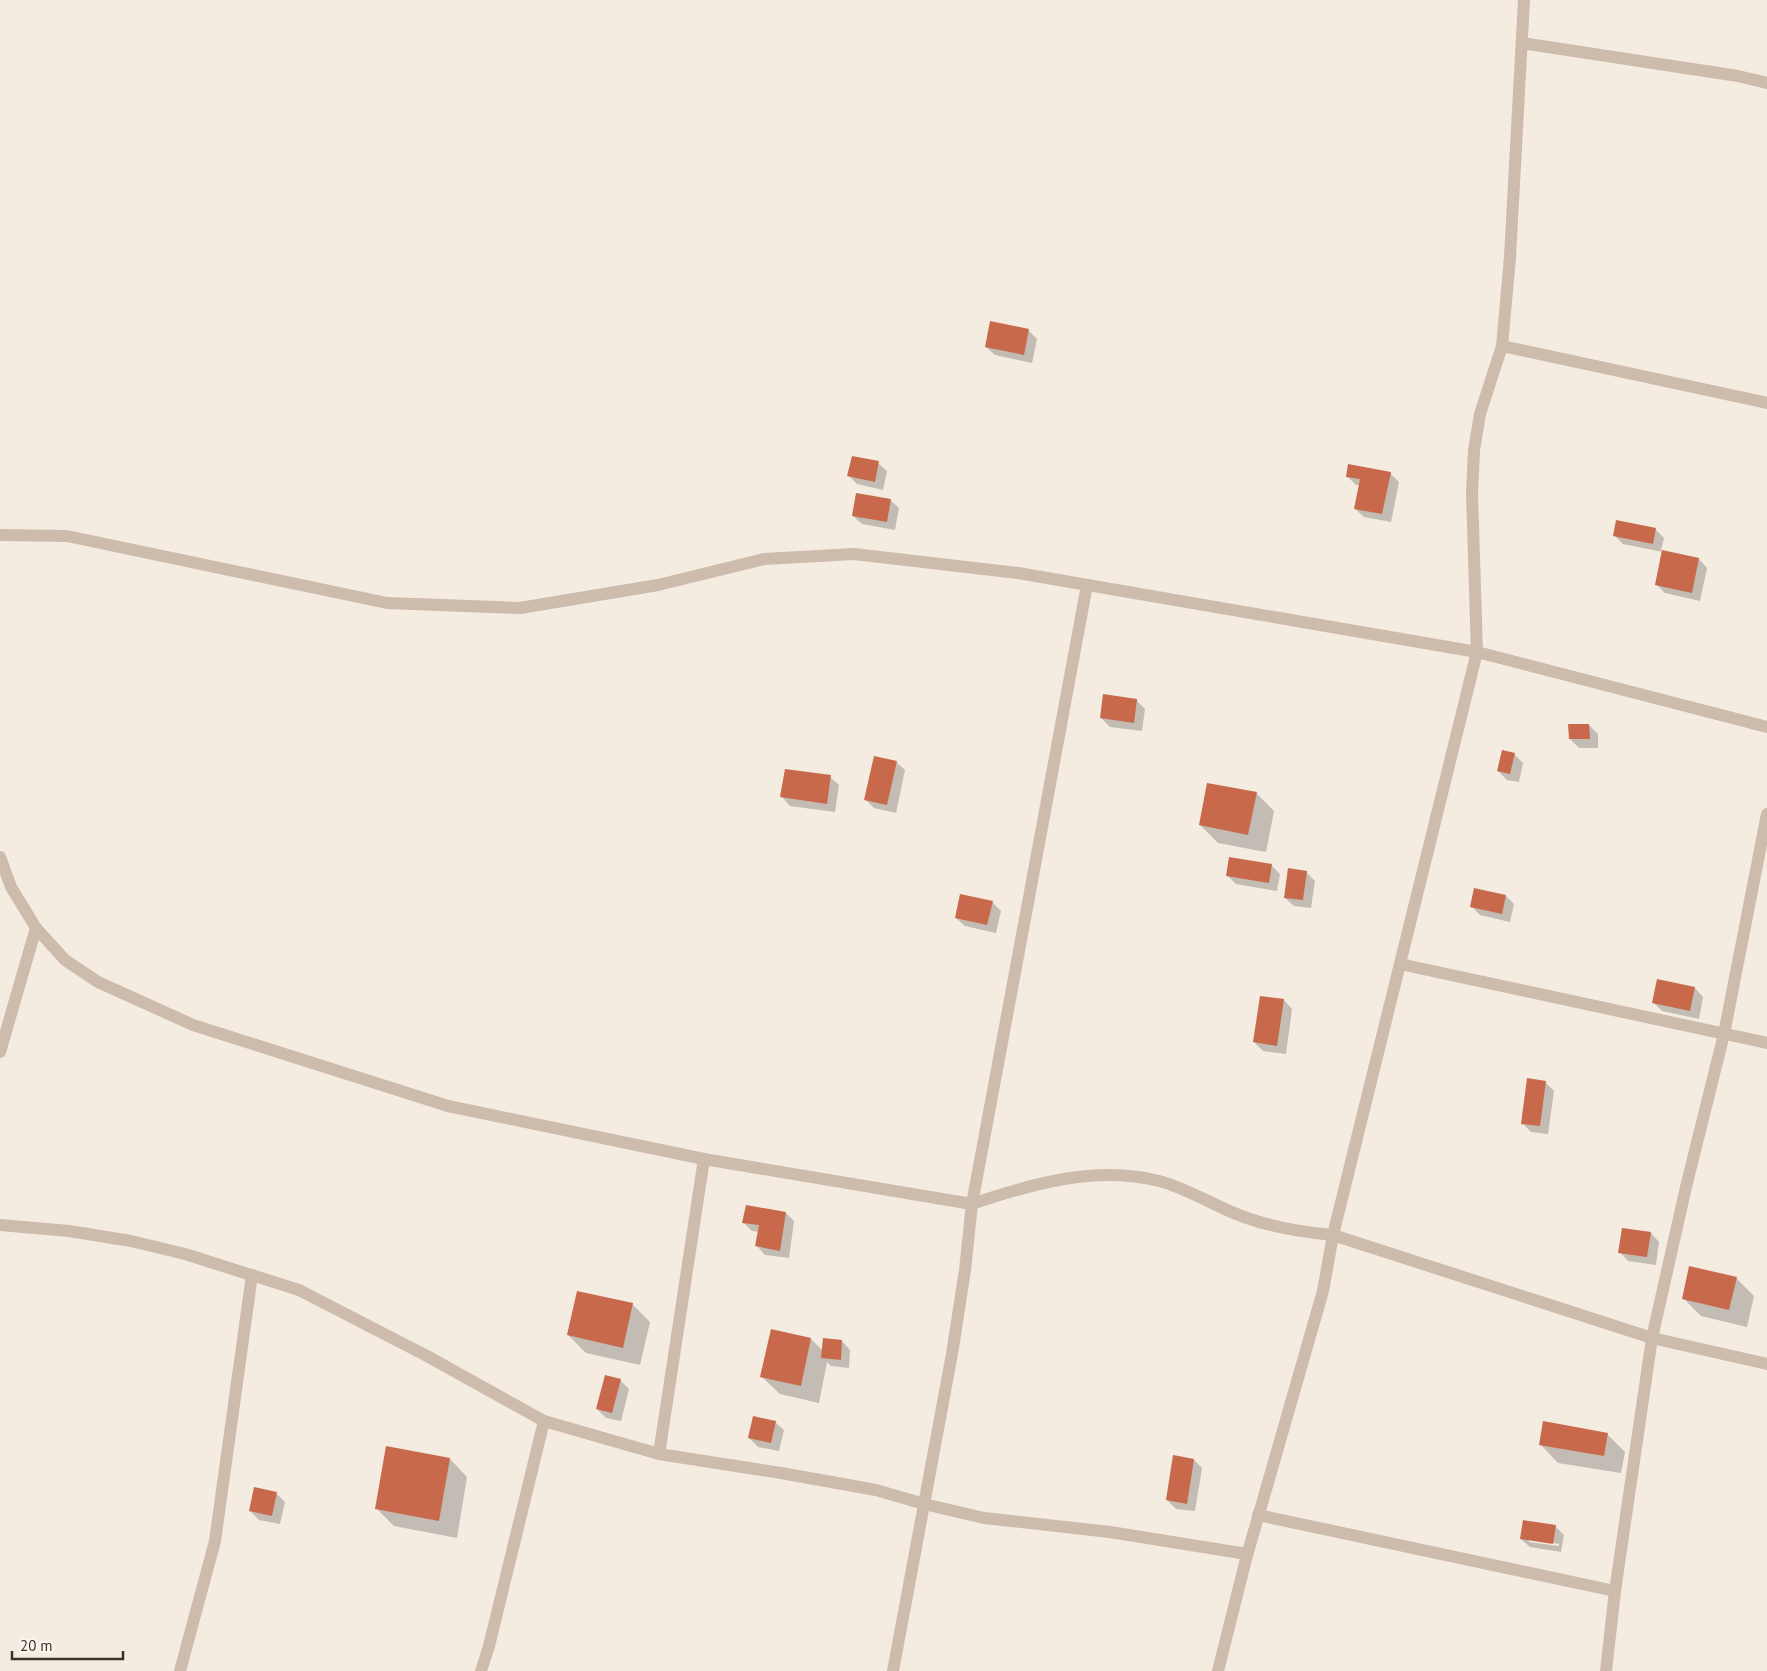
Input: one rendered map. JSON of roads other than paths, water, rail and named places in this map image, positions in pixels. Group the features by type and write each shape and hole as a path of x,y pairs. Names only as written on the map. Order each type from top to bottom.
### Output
{"street":[{"path":"1218,1671 1247,1554 1323,1290 1332,1235 1477,652 1472,494 1474,450 1480,414 1502,346 1510,258 1524,0"},
{"path":"1522,42 1738,76 1767,83"},
{"path":"1502,346 1767,403"},
{"path":"0,535 66,536 387,603 520,608 658,585 764,559 854,554 1018,573 1477,652 1767,727"},
{"path":"893,1671 954,1345 972,1204 1087,585"},
{"path":"1606,1671 1615,1591 1652,1338 1686,1187 1724,1034 1767,814"},
{"path":"0,857 11,887 36,928 65,960 98,982 193,1025 448,1106 704,1159 972,1204 1011,1191 1085,1175 1118,1175 1159,1181 1210,1201 1246,1218 1287,1230 1332,1235 1652,1338 1767,1364"},
{"path":"0,1052 36,928"},
{"path":"1400,964 1767,1043"},
{"path":"659,1454 704,1159"},
{"path":"0,1225 69,1231 131,1241 185,1254 299,1290 427,1356 544,1421 659,1454 876,1490 924,1504 984,1518 1110,1532 1247,1554"},
{"path":"180,1671 214,1541 252,1275"},
{"path":"481,1671 490,1646 544,1421"},
{"path":"1258,1516 1615,1591"}]}
